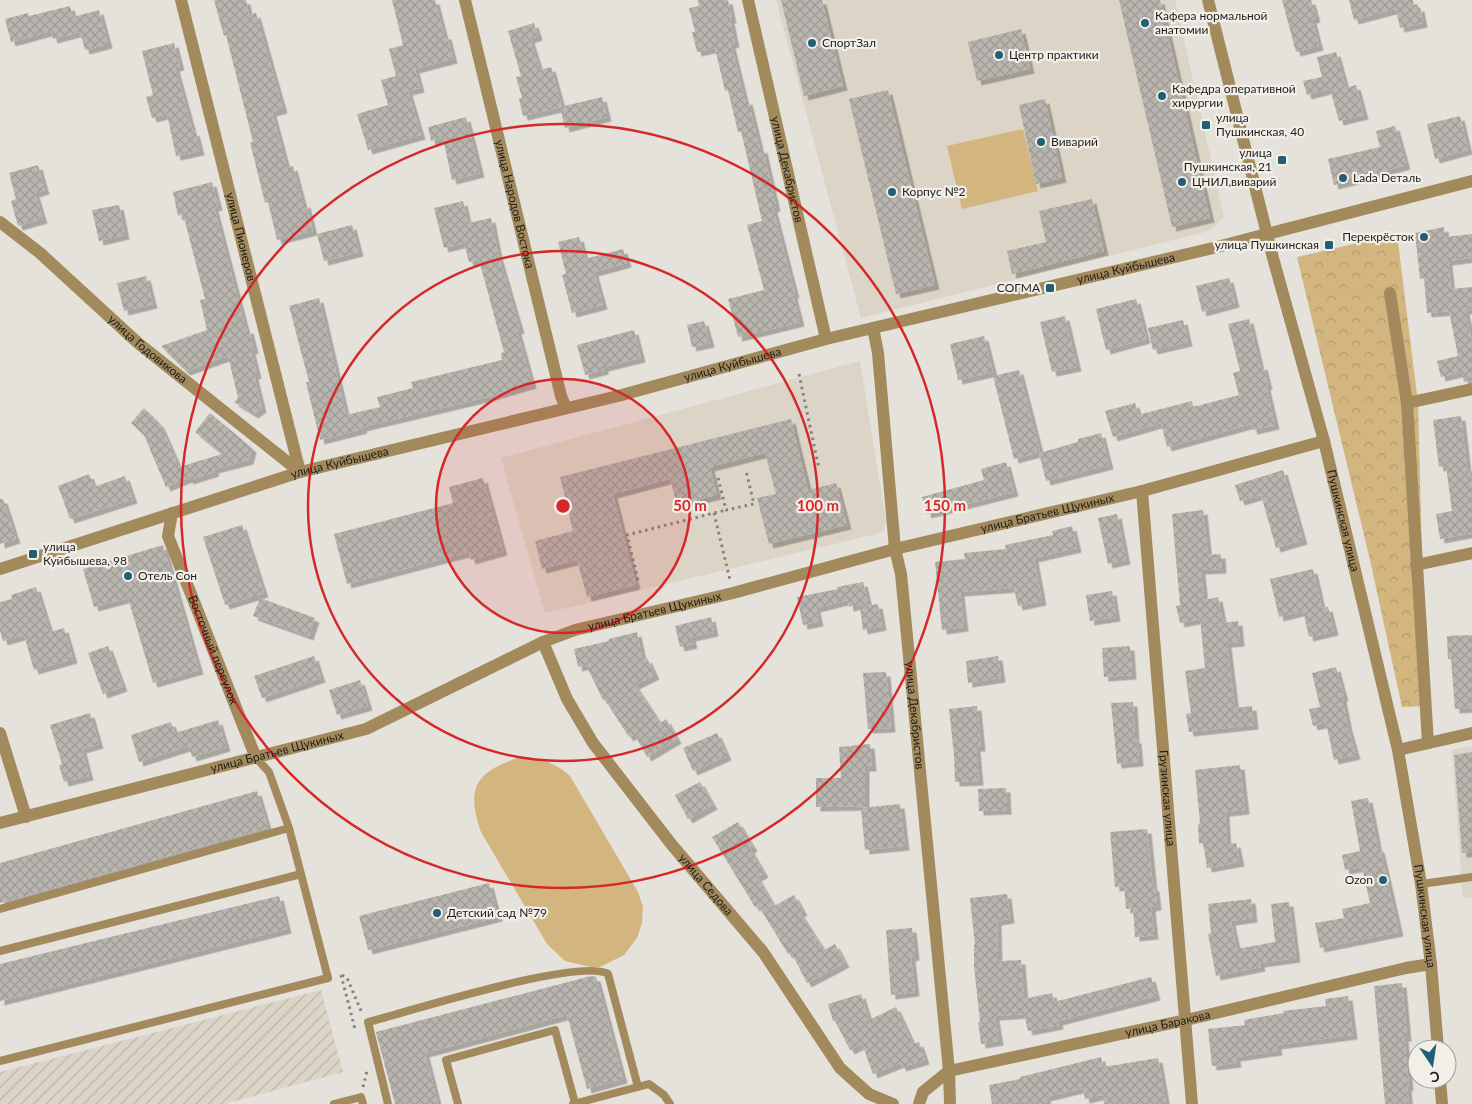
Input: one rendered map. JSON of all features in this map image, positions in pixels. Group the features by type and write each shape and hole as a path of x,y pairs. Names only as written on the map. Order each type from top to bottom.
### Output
{"street":[{"name":"улица Пионеров","path":"181,0 300,472"},
{"name":"улица Народов Востока","path":"465,0 561,396 566,408"},
{"name":"улица Декабристов","path":"748,0 826,339"},
{"name":"Пушкинская улица","path":"1208,0 1267,234 1324,441 1398,750 1431,964 1437,1039"},
{"name":"улица Куйбышева","path":"0,569 300,472 618,396 826,339 1267,234 1472,182"},
{"name":"улица Годовикова","path":"0,222 40,253 138,343 300,472"},
{"path":"1390,293 1407,404 1428,743"},
{"name":"улица Декабристов","path":"873,328 878,353 895,549 902,584 949,1071 950,1104"},
{"path":"1407,404 1472,389"},
{"name":"улица Братьев Щукиных","path":"0,823 366,729 543,642 575,630 733,593 895,549 1142,491 1324,441"},
{"name":"Грузинская улица","path":"1142,491 1192,1104"},
{"name":"Восточный переулок","path":"172,513 168,536 256,758"},
{"path":"1416,565 1472,554"},
{"name":"улица Седова","path":"543,642 567,699 593,742 672,845 763,952 840,1068 869,1094 894,1104"},
{"path":"0,733 26,817"},
{"path":"1398,750 1472,733"},
{"name":"улица Баракова","path":"919,1104 923,1092 949,1071 1186,1020 1406,968 1431,964"},
{"path":"1441,1089 1442,1104"}],"lane":[{"path":"0,1061 328,978 289,828 268,772 256,758"},
{"path":"0,909 289,828"},
{"path":"0,951 301,874"},
{"path":"1420,884 1472,877"},
{"path":"388,1104 368,1022 531,978 564,972 588,971 606,972 608,974 638,1087"},
{"path":"458,1104 446,1060 555,1030 574,1104 649,1084 664,1095 670,1104"},
{"path":"334,1104 362,1101"}],"path":[{"path":"799,374 819,469"},
{"path":"638,580 627,535 754,504 746,471"},
{"path":"718,478 726,510"},
{"path":"714,513 733,593"},
{"path":"327,971 347,978 357,1005 368,1022"},
{"path":"341,975 358,1037"},
{"path":"362,1101 367,1072 365,1064"}],"shaded area":[{"path":"776,0 1175,0 1224,217 1209,231 861,318"},
{"path":"860,361 886,521 884,529 880,533 545,613 501,458"},
{"path":"1472,746 1472,897 1463,898 1452,750"},
{"path":"321,990 343,1072 224,1104 0,1104 0,1072"}],"green space":[{"path":"1023,129 1038,191 962,209 947,146"},
{"path":"1397,234 1418,403 1426,706 1402,707 1370,560 1297,257"},
{"path":"520,757 534,758 547,762 570,776 638,892 643,907 642,923 637,938 624,955 600,967 591,967 565,961 547,944 481,832 474,803 478,783 494,769"}],"building":[{"path":"214,0 246,0 249,15 256,13 283,109 272,112 287,168 293,166 303,204 306,203 313,231 277,240 268,202 265,203 250,142 253,142 226,35 224,36"},
{"path":"392,0 435,0 444,35 447,35 453,59 415,69 420,88 408,91 421,135 368,150 357,114 388,105 381,80 396,76 389,49 403,45"},
{"path":"698,0 728,0 735,43 731,44 745,101 748,100 760,149 763,148 776,207 773,208 795,294 793,294 800,322 738,337 728,299 764,290 747,225 762,221 741,131 738,132 728,90 725,91 715,48 697,52 692,32 695,32 689,8 699,6"},
{"name":"СпортЗал","path":"781,0 822,0 843,86 804,96"},
{"path":"1119,0 1160,0 1210,218 1172,227"},
{"path":"1282,0 1311,0 1316,18 1312,19 1319,46 1296,52"},
{"path":"1349,0 1413,0 1414,8 1420,7 1423,23 1400,28 1396,9 1354,20"},
{"path":"70,6 73,17 99,10 108,44 85,50 80,32 53,39 51,31 11,42 5,19 28,13 29,16"},
{"path":"534,23 538,36 530,39 540,70 551,67 562,107 523,116 519,99 522,98 516,77 521,76 508,31"},
{"name":"Центр практики","path":"1021,29 1030,69 977,81 968,42"},
{"path":"174,43 180,66 175,67 200,151 176,156 167,114 152,118 146,97 153,95 142,51"},
{"path":"1336,52 1346,88 1356,85 1364,115 1339,121 1330,89 1307,95 1303,81 1322,77 1317,57"},
{"name":"Корпус №2","path":"888,90 935,285 896,294 849,99"},
{"path":"602,97 607,117 565,128 560,107"},
{"name":"Виварий","path":"1045,99 1062,178 1036,184 1019,105"},
{"path":"1460,116 1468,150 1435,159 1427,124"},
{"path":"466,117 480,173 452,180 443,138 431,141 428,127"},
{"path":"1395,126 1406,165 1334,185 1328,159 1380,147 1376,131"},
{"path":"38,165 45,190 35,193 43,219 18,226 11,201 16,199 9,173"},
{"path":"212,182 218,206 214,207 246,330 249,329 254,349 251,350 257,374 254,375 262,408 254,414 234,402 238,398 228,356 186,371 161,346 207,330 200,300 205,299 183,214 178,216 173,192"},
{"path":"1092,199 1104,251 1012,274 1007,251 1046,242 1039,211"},
{"path":"463,201 468,223 491,218 498,254 520,329 517,330 532,384 488,397 362,427 363,429 320,440 306,382 309,382 289,306 319,298 346,415 380,407 377,397 413,388 411,382 502,360 501,353 504,352 479,260 469,262 464,243 444,248 434,208"},
{"path":"119,205 125,235 99,241 92,210"},
{"path":"352,225 359,252 324,261 317,234"},
{"path":"1444,227 1445,237 1472,234 1472,258 1448,261 1451,289 1472,287 1472,309 1465,310 1472,341 1472,381 1464,382 1462,372 1441,377 1437,361 1458,356 1449,311 1427,313 1424,278 1420,279 1415,233"},
{"path":"579,237 585,259 623,249 627,263 594,272 603,305 572,313 562,275 566,274 558,242"},
{"path":"146,276 153,304 124,311 117,283"},
{"path":"1229,278 1235,303 1202,312 1196,286"},
{"path":"1136,299 1146,339 1106,350 1096,309"},
{"path":"1065,316 1077,367 1052,372 1040,322"},
{"path":"1249,319 1260,366 1263,365 1268,385 1266,386 1275,425 1253,430 1251,424 1167,447 1161,423 1113,437 1105,411 1135,403 1138,415 1192,401 1193,407 1239,395 1233,373 1240,371 1228,324"},
{"path":"1183,320 1188,342 1153,350 1148,328"},
{"path":"704,321 710,343 692,347 687,325"},
{"path":"634,330 641,358 604,367 604,370 585,375 577,345"},
{"path":"984,336 993,372 958,380 950,344"},
{"path":"1019,370 1040,452 1014,459 993,376"},
{"path":"144,408 160,424 179,467 222,454 195,432 210,413 252,448 249,460 214,469 215,472 189,480 188,478 166,487 144,435 131,423"},
{"path":"1461,416 1467,468 1469,468 1472,487 1472,533 1440,539 1436,514 1452,511 1446,466 1439,467 1433,420"},
{"path":"791,419 808,490 836,483 847,525 769,544 757,498 776,494 765,453 710,467 717,495 677,505 670,479 613,494 636,585 587,597 577,560 542,569 535,541 573,531 560,477"},
{"path":"1101,433 1109,465 1046,481 1039,453 1078,442 1078,439"},
{"path":"1006,462 1014,492 927,514 922,497 984,480 981,469"},
{"path":"1283,470 1303,540 1276,548 1261,495 1240,501 1235,485"},
{"path":"89,474 94,487 125,476 133,499 70,519 58,486"},
{"path":"483,478 503,551 471,560 469,552 347,584 334,534 453,503 449,487"},
{"path":"0,499 3,499 16,539 0,544"},
{"path":"1203,510 1208,555 1221,554 1222,569 1201,570 1204,600 1218,597 1223,623 1238,621 1240,642 1227,643 1235,708 1252,706 1254,725 1189,732 1186,714 1191,713 1185,671 1205,668 1200,619 1180,623 1176,606 1180,605 1172,514"},
{"path":"1117,514 1126,560 1108,564 1098,518"},
{"path":"242,525 264,593 225,605 203,537"},
{"path":"1072,526 1077,548 1034,558 1042,601 1018,606 1014,588 960,592 964,627 942,630 935,562 965,559 964,553 1006,549 1005,545 1053,535 1052,531"},
{"path":"163,545 199,670 153,683 128,598 94,607 83,569"},
{"path":"1313,569 1322,608 1328,607 1334,631 1309,637 1303,611 1279,617 1270,579"},
{"path":"863,582 868,603 849,607 848,600 816,608 819,622 803,625 797,597"},
{"path":"36,587 50,632 64,628 73,659 34,670 24,635 3,641 0,631 0,602 12,599 11,595"},
{"path":"1112,591 1116,617 1090,621 1086,595"},
{"path":"260,598 315,618 309,636 253,616"},
{"path":"878,604 882,626 863,630 860,607"},
{"path":"711,617 714,632 691,637 693,644 680,647 675,626"},
{"path":"637,632 643,661 647,658 655,675 635,685 660,723 666,719 677,739 647,757 634,734 629,737 605,700 603,700 586,665 578,667 574,649"},
{"path":"1472,635 1472,708 1455,709 1451,659 1448,659 1447,636"},
{"path":"108,646 123,687 103,694 88,653"},
{"path":"1130,646 1132,675 1104,677 1102,648"},
{"path":"314,656 321,678 262,698 254,676"},
{"path":"998,656 1001,678 968,683 966,661"},
{"path":"1336,667 1344,697 1342,697 1348,727 1356,755 1334,760 1326,723 1313,726 1309,709 1320,707 1312,673"},
{"path":"886,672 891,728 868,729 863,673"},
{"path":"360,680 368,706 337,715 329,690"},
{"path":"1133,702 1135,739 1137,739 1139,762 1117,764 1111,703"},
{"path":"977,706 981,747 976,747 979,781 955,782 949,709"},
{"path":"90,713 99,744 82,749 89,776 64,782 59,765 62,764 50,725"},
{"path":"218,720 226,747 192,757 189,746 139,762 131,735 171,722 175,733"},
{"path":"717,733 727,756 693,771 683,748"},
{"path":"870,744 872,767 865,767 865,806 816,807 816,778 841,778 839,747"},
{"path":"1472,752 1472,852 1462,853 1454,755"},
{"path":"1240,765 1245,810 1225,812 1227,845 1236,843 1240,862 1207,868 1203,843 1199,844 1198,824 1200,823 1195,770"},
{"path":"700,782 713,805 688,819 675,795"},
{"path":"1006,788 1007,810 979,811 978,789"},
{"path":"257,791 268,828 0,903 0,863"},
{"path":"1368,798 1378,848 1380,848 1399,932 1320,948 1315,923 1344,918 1342,909 1370,903 1362,867 1345,870 1342,855 1360,851 1351,801"},
{"path":"900,804 905,846 865,850 861,808"},
{"path":"738,822 753,847 750,849 764,873 757,877 774,906 794,895 803,911 800,913 824,950 835,944 845,963 807,983 791,952 788,954 758,905 755,907 712,837"},
{"path":"1147,829 1153,887 1155,887 1157,906 1151,907 1154,935 1135,937 1133,908 1126,909 1124,886 1115,887 1110,832"},
{"path":"489,883 498,917 368,950 359,916"},
{"path":"1007,894 1010,919 997,921 998,961 1021,960 1024,999 1052,993 1054,1002 1151,977 1156,996 1058,1021 1059,1025 1028,1031 1024,1014 995,1016 999,1041 981,1044 970,898"},
{"path":"279,896 287,929 0,1001 0,964"},
{"path":"1251,899 1253,918 1231,921 1237,949 1275,942 1271,904 1289,902 1296,958 1260,963 1261,967 1216,976 1208,934 1211,933 1208,904"},
{"path":"912,928 915,956 911,957 915,992 891,995 886,930"},
{"path":"591,976 596,977 623,1079 587,1089 567,1015 425,1053 438,1104 395,1104 376,1032"},
{"path":"1402,983 1407,1037 1404,1037 1409,1104 1385,1104 1374,986"},
{"path":"861,994 869,1020 896,1007 913,1044 919,1042 925,1060 902,1067 900,1063 873,1074 862,1044 850,1050 835,1021 833,1021 828,1004"},
{"path":"1348,996 1353,1035 1277,1045 1278,1051 1236,1057 1237,1063 1212,1066 1208,1029 1245,1025 1244,1020 1284,1013 1283,1011 1326,1006 1325,999"},
{"path":"1101,1057 1103,1067 1158,1058 1166,1104 1104,1104 1103,1095 1085,1099 1083,1088 1046,1097 1048,1104 1026,1104 1025,1101 992,1104 989,1085 1020,1079 1020,1077"}],"place":[{"name":"Кафера нормальной анатомии","path":"1145,23"},
{"name":"СпортЗал","path":"812,43"},
{"name":"Центр практики","path":"999,55"},
{"name":"Кафедра оперативной хирургии","path":"1162,96"},
{"name":"улица Пушкинская, 40","path":"1206,125"},
{"name":"Виварий","path":"1041,142"},
{"name":"улица Пушкинская, 21","path":"1282,160"},
{"name":"Lada Dеталь","path":"1343,178"},
{"name":"ЦНИЛ,виварий","path":"1182,182"},
{"name":"Корпус №2","path":"892,192"},
{"name":"Перекрёсток","path":"1424,237"},
{"name":"улица Пушкинская","path":"1329,245"},
{"name":"СОГМА","path":"1050,288"},
{"name":"улица Куйбышева, 98","path":"33,554"},
{"name":"Отель Сон","path":"128,576"},
{"name":"Ozon","path":"1383,880"},
{"name":"Детский сад №79","path":"437,913"}]}
